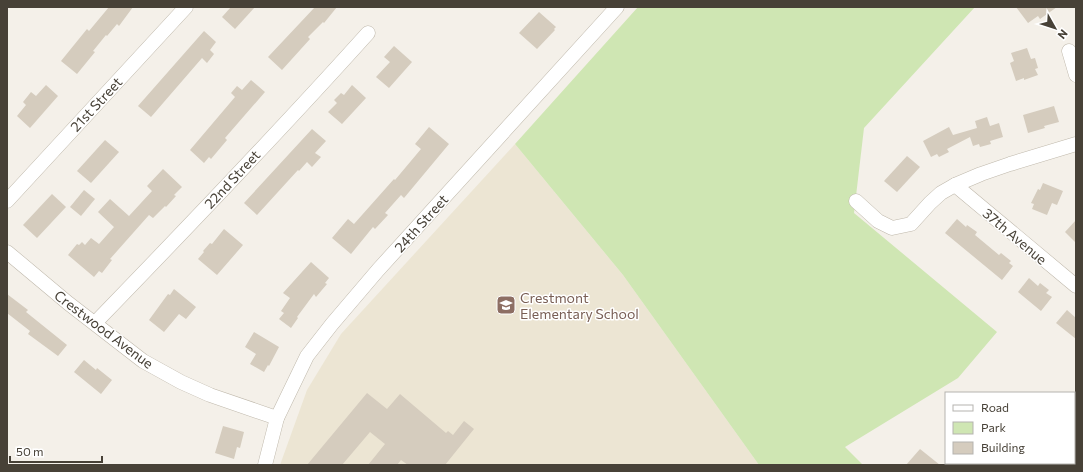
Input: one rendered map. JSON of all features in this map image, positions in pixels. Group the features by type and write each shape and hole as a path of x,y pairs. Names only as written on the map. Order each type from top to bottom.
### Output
{"street":[{"name":"21st Street","path":"7,201 186,7"},
{"name":"24th Street","path":"265,465 276,418 306,356 388,259 617,7"},
{"name":"22nd Street","path":"95,323 169,247 368,33"},
{"path":"1069,51 1076,75"},
{"path":"856,201 878,221 892,228 911,224 941,193 955,185 981,174 1076,144"},
{"name":"37th Avenue","path":"955,185 1076,286"},
{"name":"Crestwood Avenue","path":"7,252 68,303 143,361 181,382 210,395 276,418"}],"shaded area":[{"name":"Crestmont Elementary School","path":"515,144 623,275 759,465 280,465 307,390 341,334"}],"green space":[{"path":"638,7 975,7 864,128 854,213 997,332 958,378 845,447 863,465 759,465 623,275 515,144"}],"building":[{"path":"109,7 133,7 119,26 117,24 107,36 106,35 93,51 95,52 77,74 61,61 87,29 89,31"},
{"path":"231,7 255,7 235,29 222,17"},
{"path":"315,7 337,7 324,23 323,22 308,37 310,39 282,70 268,57"},
{"path":"1016,7 1057,7 1040,19 1038,16 1028,23"},
{"path":"539,12 556,27 554,29 555,30 537,49 519,33"},
{"path":"204,31 216,42 210,50 214,54 207,63 202,58 151,117 138,106"},
{"path":"394,46 412,62 389,88 376,77 390,62 384,57"},
{"path":"1027,48 1031,59 1035,58 1038,68 1035,69 1038,75 1016,81 1010,63 1014,61 1011,53"},
{"path":"251,80 265,92 225,138 227,140 211,159 209,157 204,163 190,150 235,97 231,93 237,86 242,90"},
{"path":"46,85 58,96 30,128 17,116 26,105 23,102 31,92 36,96"},
{"path":"352,85 366,98 342,124 328,112 337,103 334,100 341,93 344,95"},
{"path":"1054,106 1059,122 1044,126 1045,128 1028,133 1023,115"},
{"path":"987,117 990,126 999,123 1003,137 990,141 991,144 980,147 979,144 973,146 970,137 947,149 949,152 939,157 937,154 931,157 923,141 949,127 953,135 977,128 975,121"},
{"path":"429,127 449,144 404,198 401,195 385,213 388,215 375,229 373,227 351,254 332,238 348,219 354,224 394,179 395,180 421,149 415,144"},
{"path":"312,129 326,141 315,153 321,157 312,167 307,162 299,171 298,170 257,215 244,203"},
{"path":"105,140 119,152 91,183 77,171"},
{"path":"907,156 920,167 897,192 884,181"},
{"path":"163,169 182,187 174,195 176,196 166,207 165,206 153,218 149,215 110,259 112,260 102,273 99,271 94,277 68,255 77,244 79,245 82,242 85,245 91,238 99,244 114,227 98,212 110,199 129,216 152,191 147,186"},
{"path":"1043,183 1063,191 1057,205 1052,203 1047,215 1032,209 1034,204 1031,203 1038,189 1040,190"},
{"path":"84,190 95,199 81,216 70,207"},
{"path":"52,194 66,207 37,238 23,225"},
{"path":"957,219 966,227 967,225 977,232 975,235 999,255 1001,253 1011,261 1009,263 1013,266 1002,280 945,233"},
{"path":"1076,220 1076,243 1065,232"},
{"path":"224,229 243,245 217,275 198,259 204,252 203,251 210,243 212,244"},
{"path":"311,262 329,278 325,283 327,284 316,297 314,294 291,328 279,319 284,313 281,311 290,298 283,293"},
{"path":"1029,278 1038,286 1040,283 1049,290 1046,293 1052,297 1041,311 1018,292"},
{"path":"174,289 196,307 186,319 179,314 164,332 149,320 168,294 170,295"},
{"path":"7,294 28,310 26,312 67,345 58,356 28,334 30,331 7,313"},
{"path":"1067,310 1076,318 1076,339 1056,323"},
{"path":"254,332 279,347 269,366 268,365 264,372 250,364 256,354 245,347"},
{"path":"84,360 112,380 101,394 74,372"},
{"path":"367,393 387,409 400,394 446,433 448,431 453,435 464,421 474,429 445,465 408,465 401,460 397,465 368,465 385,444 370,432 342,465 307,465"},
{"path":"223,426 244,432 240,448 237,447 234,459 215,453"},
{"path":"920,449 940,465 906,465"}],"place":[{"name":"Crestmont Elementary School","path":"506,305"}]}
